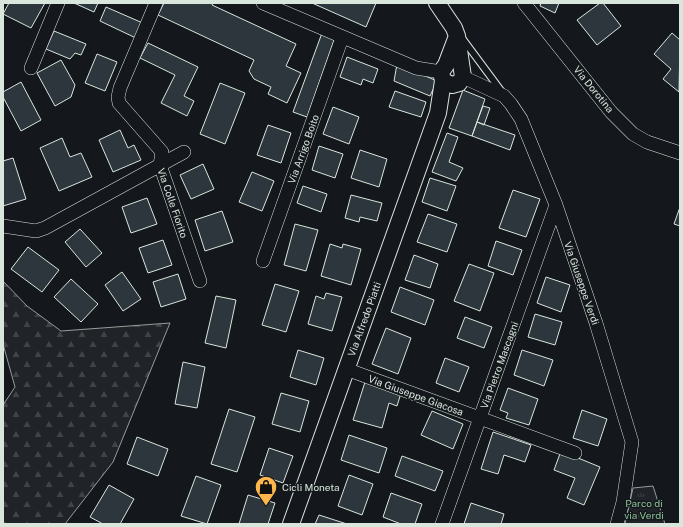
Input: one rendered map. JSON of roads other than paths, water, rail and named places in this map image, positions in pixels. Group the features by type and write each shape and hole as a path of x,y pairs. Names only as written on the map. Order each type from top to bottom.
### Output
{"street":[{"path":"31,68 58,3"},
{"name":"Via Colle Fiorito","path":"156,3 118,97 119,103 162,152 160,165 200,281"},
{"name":"Via Giuseppe Verdi","path":"263,3 342,38 416,68 452,76 507,100 521,119 556,205 596,324 632,442 623,502 617,524"},
{"path":"437,3 456,32"},
{"name":"Via Dorotina","path":"524,3 611,112 633,134 647,142 680,153"},
{"name":"Via Alfredo Piatti","path":"291,524 452,76 456,32"},
{"name":"Via Arrigo Boito","path":"263,261 342,38"},
{"path":"3,226 36,231 45,228 184,152"},
{"name":"Via Pietro Mascagni","path":"442,524 556,205"},
{"name":"Via Giuseppe Giacosa","path":"346,369 575,453"}],"lane":[{"path":"456,32 507,100"}],"place":[{"name":"Cicli Moneta","path":"266,506"}],"park label":[{"name":"Parco di via Verdi","path":"644,508"}]}
